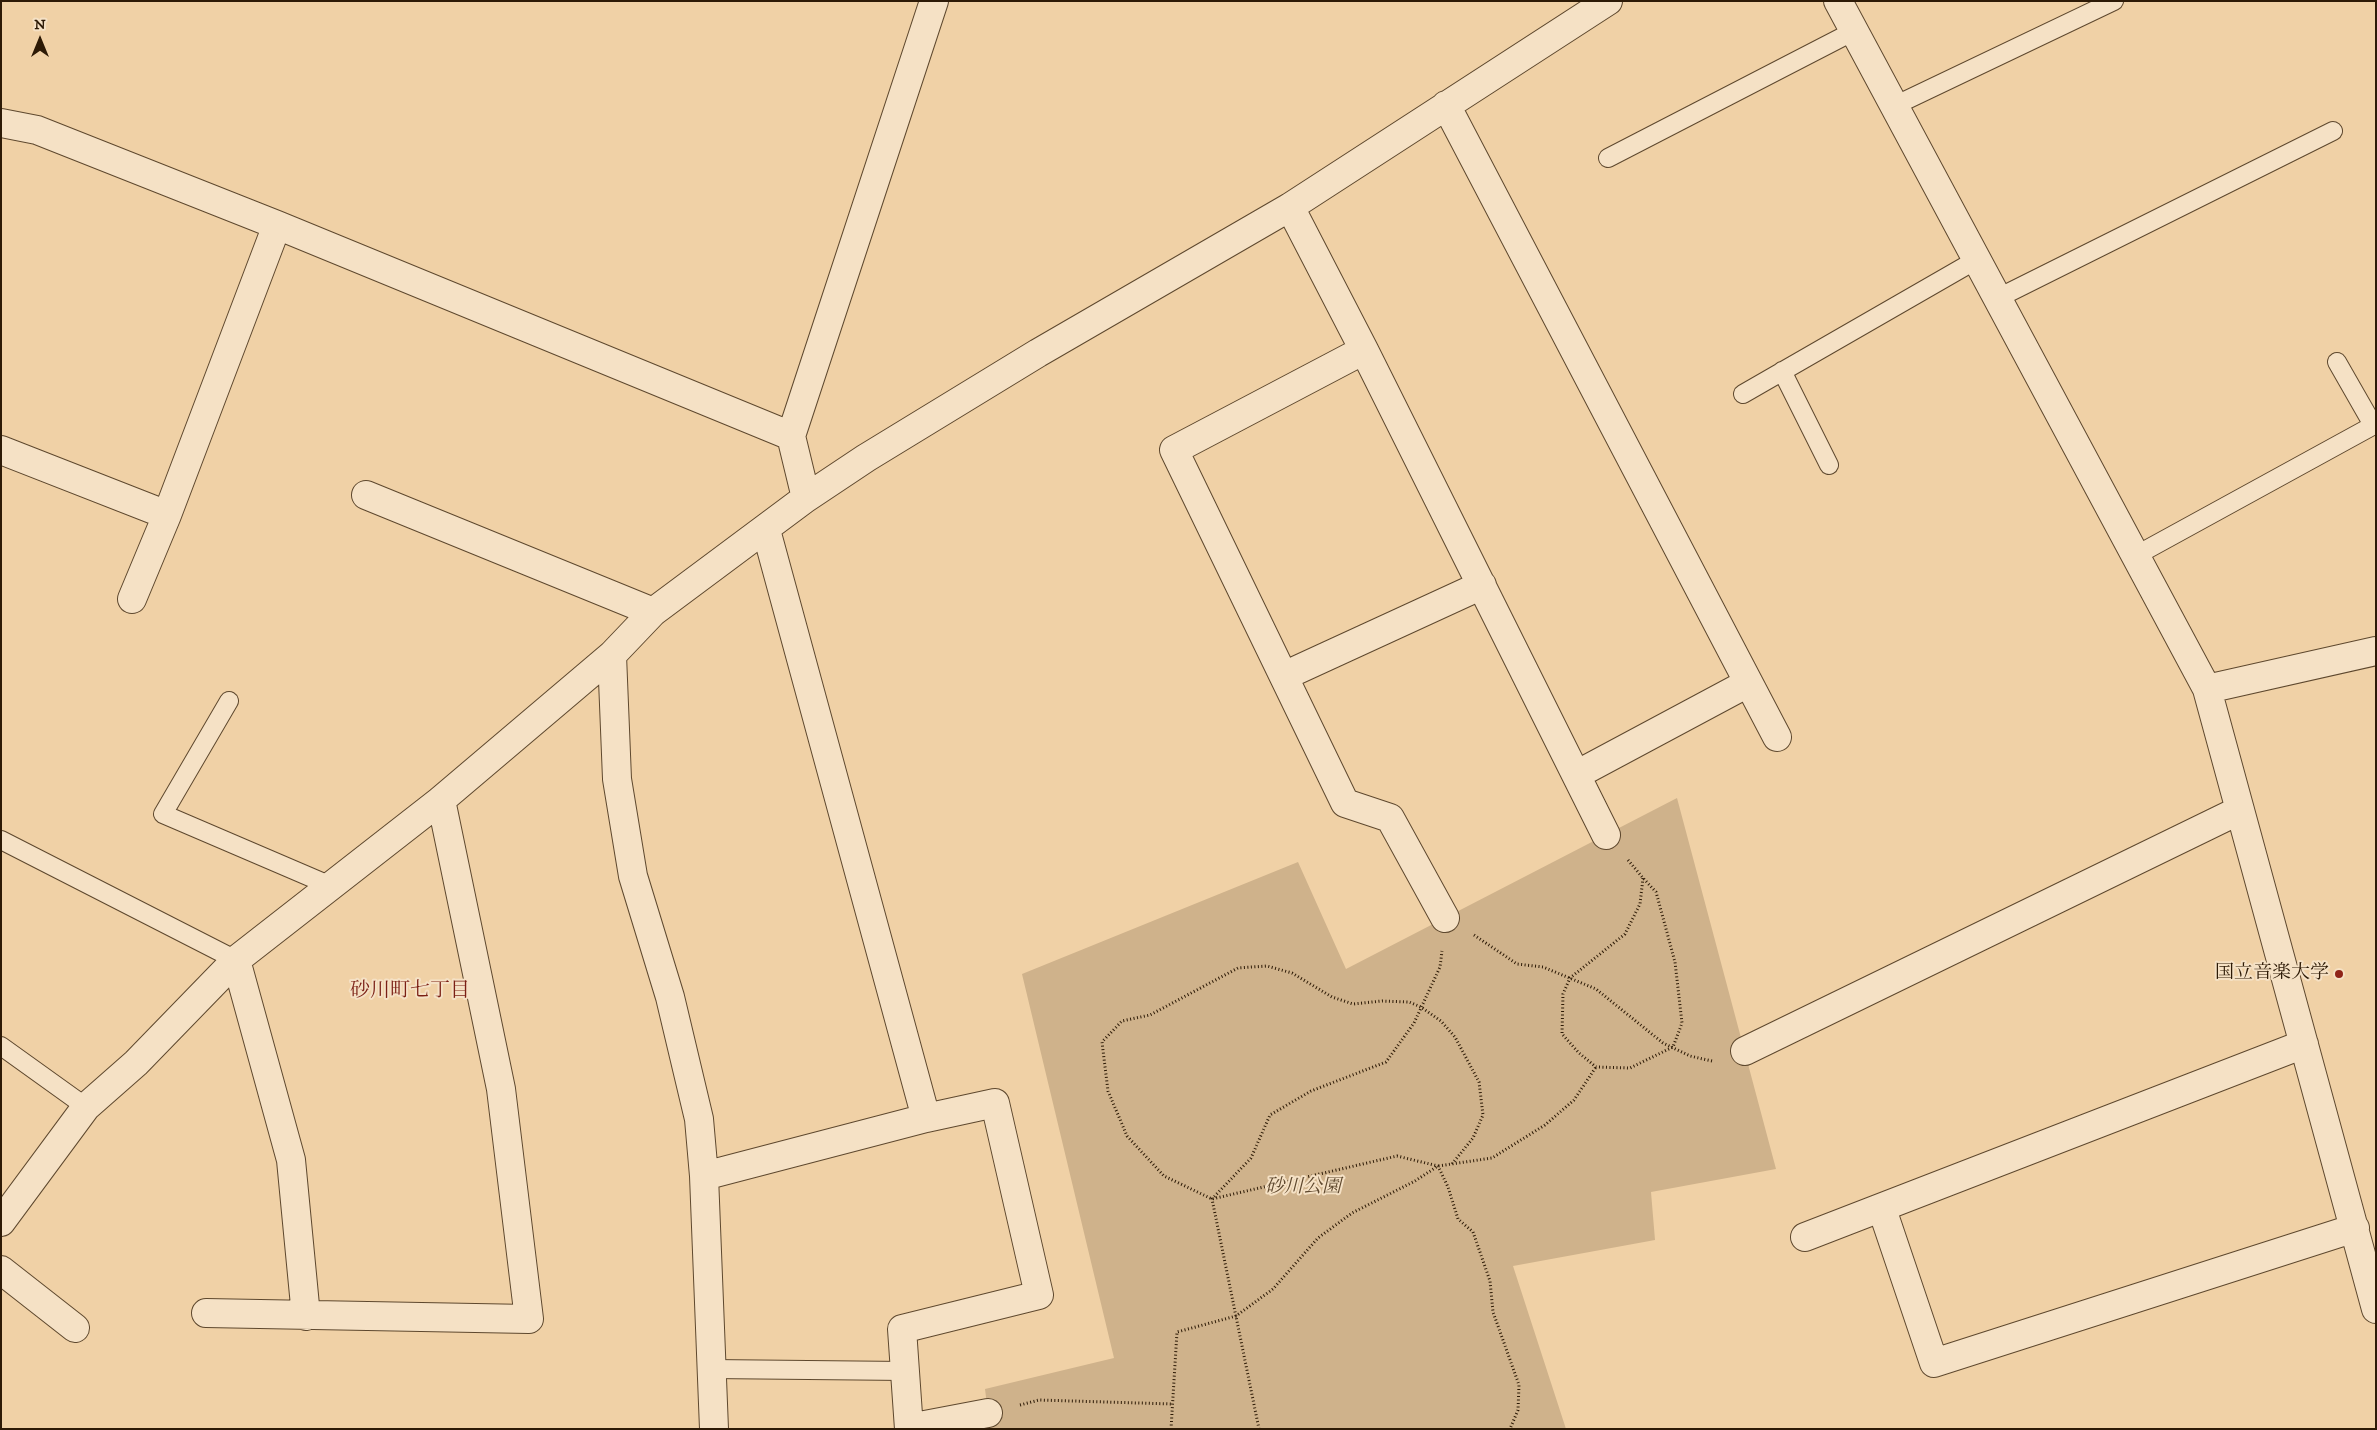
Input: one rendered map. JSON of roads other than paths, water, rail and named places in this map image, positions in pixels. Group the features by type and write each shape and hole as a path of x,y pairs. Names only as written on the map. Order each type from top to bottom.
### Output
{"street":[{"path":"806,498 791,436 934,1"},
{"path":"1,1222 86,1107 136,1063 236,960 441,800 612,656 654,612 766,530 806,498 866,458 1038,353 1290,207 1608,1"},
{"path":"1838,1 2207,689 2376,1309"},
{"path":"1446,105 1777,737"},
{"path":"1,123 37,130 277,225 791,436"},
{"path":"1290,207 1364,350 1606,836"},
{"path":"132,599 167,514 277,225"},
{"path":"1364,350 1174,450 1345,803 1390,818 1445,918"},
{"path":"1,450 167,514"},
{"path":"366,495 654,612"},
{"path":"766,530 926,1118"},
{"path":"1284,676 1482,585"},
{"path":"2207,689 2376,651"},
{"path":"612,656 617,778 633,876 670,997 699,1119 704,1176 714,1429"},
{"path":"1576,775 1748,683"},
{"path":"206,1313 529,1319 501,1089 441,800"},
{"path":"1745,1051 2240,810"},
{"path":"236,960 291,1160 306,1316"},
{"path":"1805,1237 1882,1209 2304,1044"},
{"path":"704,1176 926,1118 995,1103 1039,1295 902,1329 909,1428 988,1413"},
{"path":"1882,1209 1934,1363 2355,1228"},
{"path":"1,1270 75,1328"}],"lane":[{"path":"1894,106 2114,1"},
{"path":"1608,158 1854,31"},
{"path":"1998,298 2333,131"},
{"path":"1743,394 1976,260"},
{"path":"2135,556 2374,424 2337,362"},
{"path":"1782,371 1829,465"},
{"path":"229,701 163,814 331,886"},
{"path":"1,840 236,960"},
{"path":"1,1046 86,1107"},
{"path":"711,1369 905,1371"}],"place":[{"name":"国立音楽大学","path":"2339,974"}],"district":[{"name":"砂川町七丁目","path":"410,992"}],"park label":[{"name":"砂川公園","path":"1303,1188"}]}
